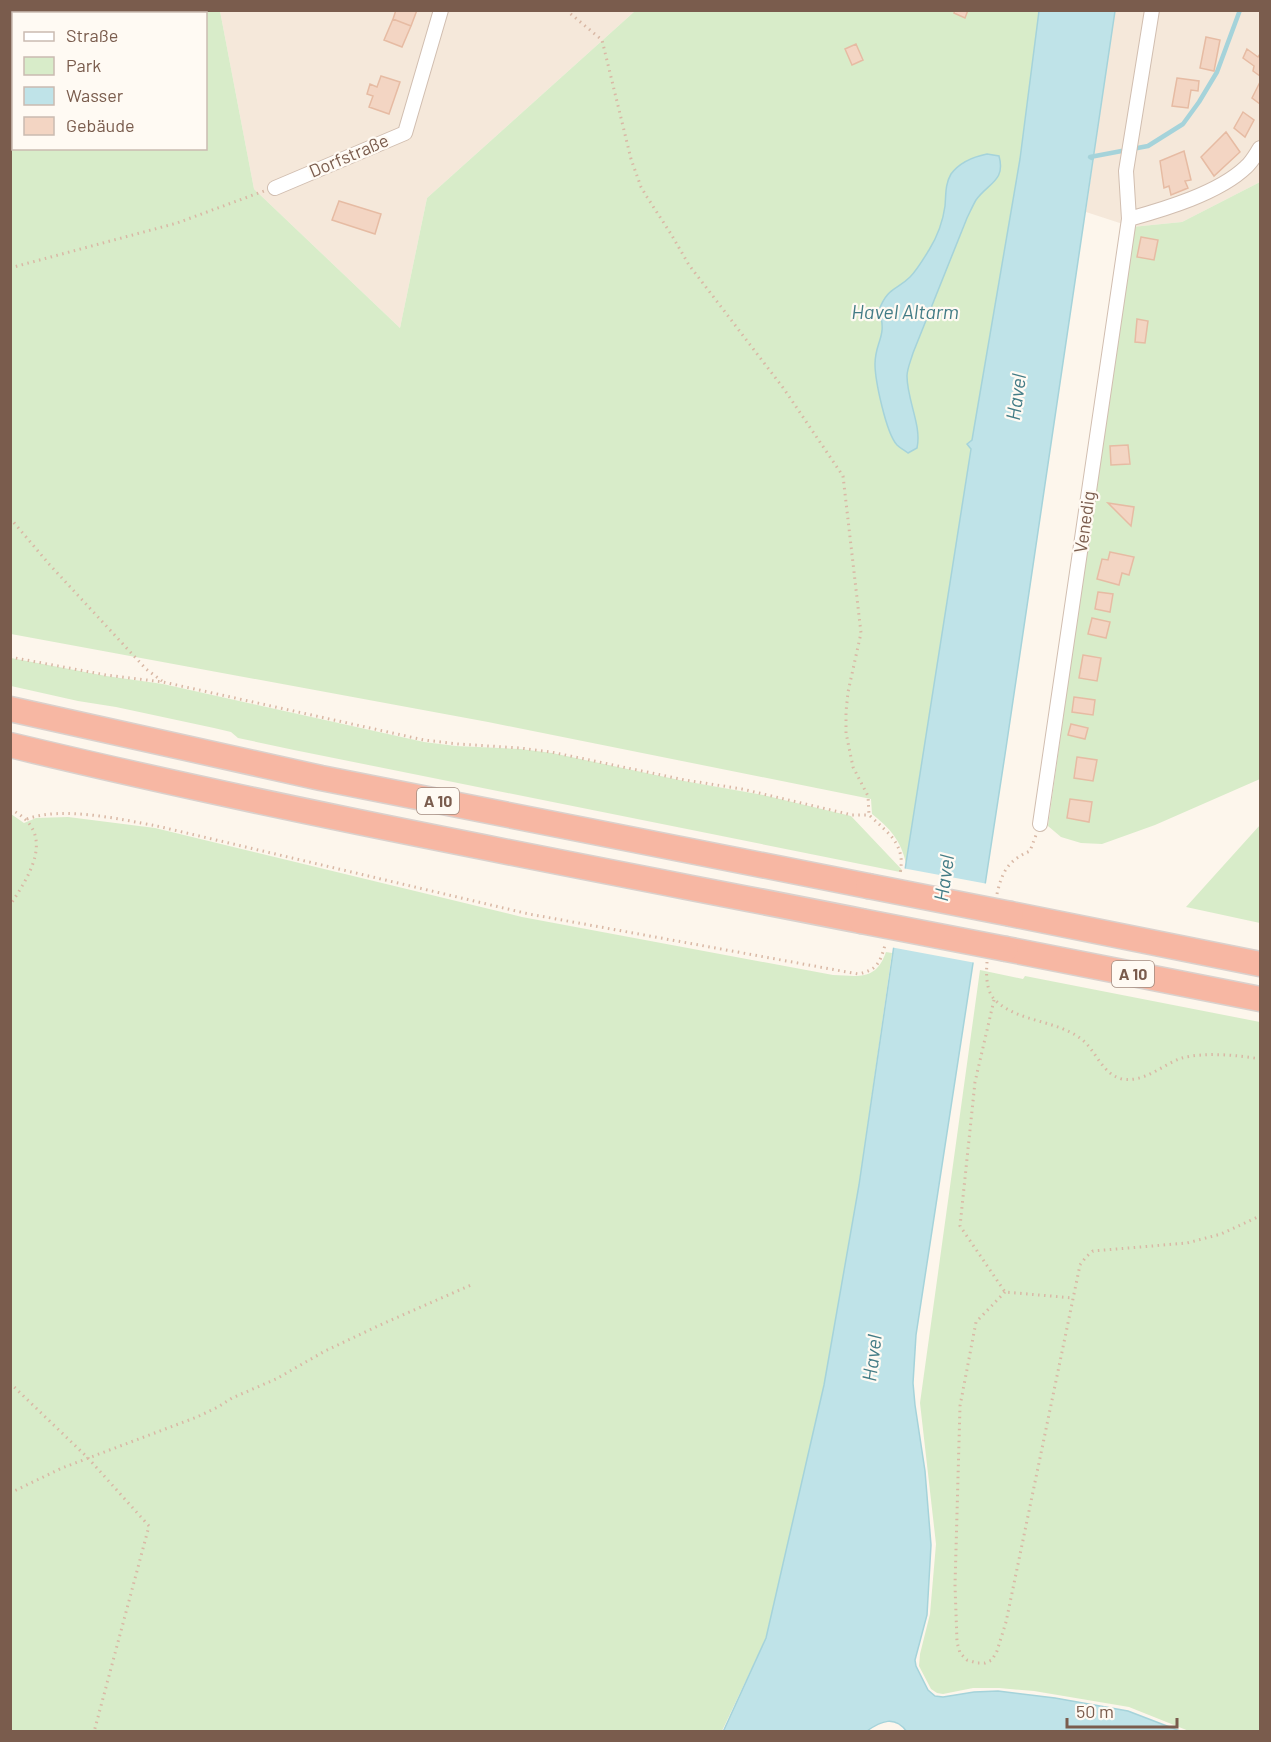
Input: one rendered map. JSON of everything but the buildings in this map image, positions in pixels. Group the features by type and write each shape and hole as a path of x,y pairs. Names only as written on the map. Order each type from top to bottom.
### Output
{"highway":[{"name":"A 10","path":"10,709 321,778 1260,963"},
{"name":"A 10","path":"10,745 326,815 1260,999"}],"street":[{"name":"Dorfstraße","path":"275,188 405,133 441,10"},
{"name":"Venedig","path":"1040,824 1130,219 1126,171 1152,10"},
{"path":"1130,219 1178,205 1230,180 1247,166 1260,148"}],"path":[{"path":"567,10 602,40 631,159 641,187 688,266 784,389 843,476 861,633 848,692 846,733 853,767 868,796 869,815"},
{"path":"10,268 177,223 275,188"},
{"path":"10,518 49,564 138,660 163,682"},
{"path":"10,657 106,675 163,682 424,740 551,752 752,791 852,815 869,815 893,837 898,845 902,855 900,876"},
{"path":"10,809 27,819 36,840 32,871 10,905"},
{"path":"27,819 49,813 157,826 529,914 858,974 869,972 876,966 885,946"},
{"path":"1005,1292 960,1226 975,1082 994,1000 1014,1012 1069,1031 1083,1040 1107,1071 1122,1079 1138,1078 1160,1071 1181,1059 1196,1055 1260,1059"},
{"path":"1005,1292 976,1322 960,1406 955,1585 957,1642 960,1653 968,1660 977,1663 992,1660 1006,1622 1080,1264 1094,1251 1187,1243 1221,1234 1260,1216"},
{"path":"10,1493 46,1474 197,1417 232,1398 276,1379 380,1324 471,1285"},
{"path":"1005,1292 1073,1298"},
{"path":"10,1383 88,1458 149,1526 94,1731"}],"shaded area":[{"path":"220,11 635,11 427,198 400,328 254,189"},
{"path":"1114,11 1260,11 1260,182 1182,222 1132,227 1086,212"}],"green space":[{"path":"10,11 220,11 254,189 400,328 427,198 635,11 1039,11 1020,159 972,440 967,444 971,449 906,863 894,836 872,814 871,799 488,722 11,634"},
{"path":"1260,182 1260,779 1155,825 1102,844 1081,843 1061,837 1048,826 1132,227 1182,222"},
{"path":"11,658 163,684 424,742 552,753 763,795 851,816 905,873 294,750 238,738 231,732 214,728 11,686"},
{"path":"11,814 24,823 36,818 68,817 155,828 522,917 833,975 866,975 877,968 886,952 892,953 859,1185 824,1385 766,1638 722,1731 11,1732"},
{"path":"1260,825 1260,923 1186,907"},
{"path":"980,970 1023,979 1025,976 1260,1022 1260,1731 1189,1731 1129,1707 1034,1691 973,1688 943,1694 937,1693 931,1689 919,1666 930,1614 936,1544 920,1403"}],"water":[{"name":"Havel","path":"1039,11 1115,11 916,1335 913,1383 925,1471 931,1545 927,1615 915,1660 928,1690 935,1696 998,1691 1055,1698 1128,1711 1180,1731 907,1732 898,1723 888,1721 867,1731 723,1732 766,1638 824,1385 859,1185 906,863 971,449 967,444 972,440 1020,159"},
{"name":"Havel Altarm","path":"987,154 999,156 1000,171 995,181 976,200 967,218 908,367 909,394 918,440 917,448 908,453 893,439 879,393 875,364 882,333 879,310 889,293 913,274 932,245 943,217 951,174 967,161"}],"pier":[{"path":"902,868 988,884 976,963 890,947"}],"waterway":[{"path":"1092,158 1090,157 1148,146 1183,124 1217,72 1240,10"}]}
